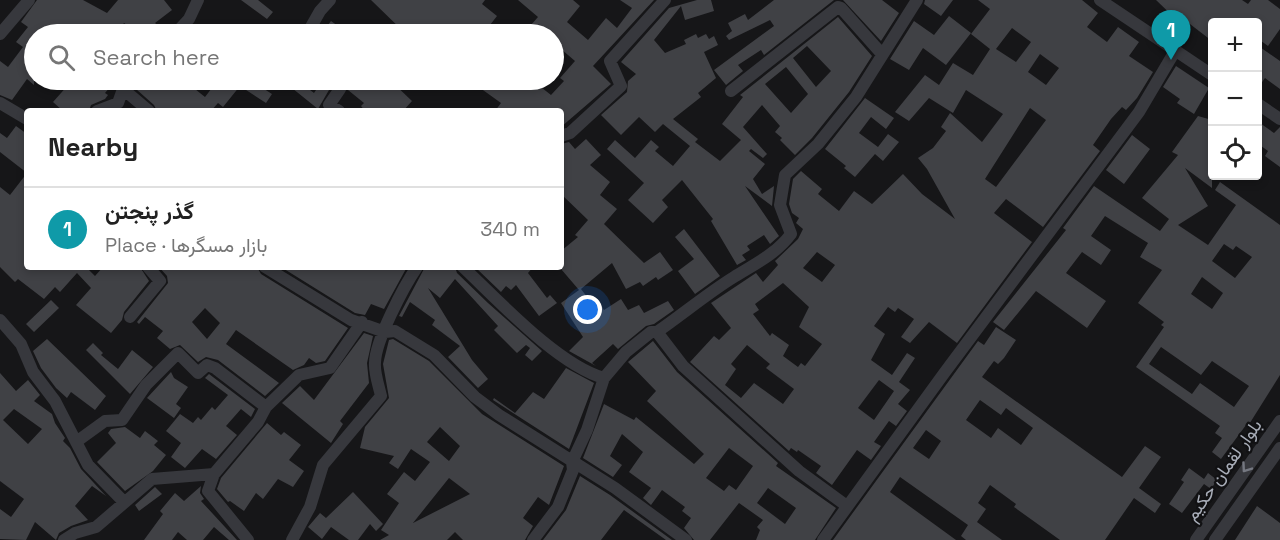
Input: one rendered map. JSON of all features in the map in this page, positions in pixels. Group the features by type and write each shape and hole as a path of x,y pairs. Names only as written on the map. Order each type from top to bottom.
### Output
{"street":[{"path":"0,34 29,0"},
{"path":"184,24 198,0"},
{"path":"313,24 330,0"},
{"path":"564,135 570,133 621,86 610,61 665,0"},
{"path":"533,540 558,507 573,470 572,462 588,430 604,378 626,352 651,332 657,332 733,277 761,262 786,241 791,234 780,206 785,176 818,144 856,97 882,57 881,53 908,17 916,0"},
{"path":"1100,0 1208,72"},
{"path":"731,91 838,8 841,8 881,53"},
{"path":"823,540 1139,112 1175,51"},
{"path":"105,108 118,103 123,90"},
{"path":"124,90 145,108"},
{"path":"334,108 329,105 339,90"},
{"path":"0,103 24,117"},
{"path":"1262,107 1280,119"},
{"path":"130,317 160,281 151,270"},
{"path":"270,270 351,320 385,332 395,331 434,355 475,397 615,488 686,540"},
{"path":"292,540 310,507 323,465 381,396 374,364 406,283 415,270"},
{"path":"467,270 525,327 587,374 604,378"},
{"path":"0,320 21,344 33,372 55,400 87,465 124,502"},
{"path":"248,540 208,491 214,474 258,422 266,407 299,375 330,368 362,322"},
{"path":"657,332 682,366 799,471 847,506"},
{"path":"76,442 105,421 122,420 146,385 178,353 198,373 207,365 215,369 266,407"},
{"name":"بلوار لقمان حکیم","path":"1196,540 1280,421"},
{"name":"بلوار لقمان حکیم","path":"1215,540 1280,448"},
{"path":"64,540 75,533 96,527 152,479 214,474"}],"building":[{"path":"37,0 83,0 107,13 118,0 164,0 172,10 156,24 24,24 21,22"},
{"path":"241,0 258,0 273,12 267,19"},
{"path":"371,0 485,0 482,4 497,16 491,24 396,24"},
{"path":"518,0 573,0 580,6 567,22 588,40 606,18 617,28 632,8 620,0 654,0 593,66 611,84 564,124 564,108 497,108 501,103 483,90 545,90 551,95 556,90 564,90 564,73 575,61 564,52 564,24 532,24 538,17"},
{"path":"697,0 711,0 714,11 685,20 681,6 654,40 665,53 686,44 684,40 696,34 698,38 706,34 709,39 714,36 718,45 704,52 716,78 698,93 701,97 673,119 698,139 695,142 720,161 741,140 722,124 743,97 740,95 838,17 872,56 849,92 812,138 795,155 780,140 782,138 775,132 780,126 762,105 743,127 767,154 763,158 751,149 749,151 765,164 753,179 762,194 774,186 772,206 745,186 779,236 770,244 764,235 747,246 750,250 742,255 746,260 737,265 711,221 713,219 682,180 662,200 668,207 653,223 628,200 644,183 607,149 615,140 635,158 651,140 659,147 655,151 673,166 690,146 663,124 655,132 639,117 621,135 601,115 627,92 628,81 636,74 621,62 669,8","holes":["807,46 831,71 816,87 793,58","786,67 808,94 791,113 765,84"]},
{"path":"774,0 834,0 764,55 761,50 738,65 743,71 726,85 714,70 774,26 770,20 729,40 726,36 732,31 728,23 745,14 748,20"},
{"path":"843,0 882,0 899,13 881,41"},
{"path":"925,0 953,0 941,16 924,4"},
{"path":"978,0 1082,0 1098,13 1087,27 1107,42 1118,27 1139,42 1129,56 1153,72 1137,98 1126,110 1122,107 1111,119 1093,145 1100,151 1043,227 1006,199 994,213 1032,242 957,343 929,322 910,343 901,337 914,319 898,308 895,312 888,307 874,326 885,334 871,360 892,375 907,353 915,358 899,382 910,390 898,404 907,411 896,426 889,421 874,442 881,446 871,460 857,450 832,485 816,473 821,466 798,450 797,452 791,448 789,451 690,362 714,336 719,340 731,328 711,303 756,273 763,282 778,265 775,261 798,239 803,229 796,223 799,218 792,213 789,204 793,179 801,171 822,189 818,194 839,211 854,191 872,204 903,174 922,194 955,219 927,169 918,158 933,148 946,131 941,127 950,113 982,142 1003,114 966,90 953,113 929,98 909,121 895,112 925,75 939,85 953,63 973,75 990,49 971,34 990,9","holes":["1012,28 1031,42 1016,62 996,49","1040,54 1059,68 1046,85 1028,72","1030,108 1046,120 996,187 985,179","817,252 835,265 822,282 803,268","783,283 809,307 799,327 822,344 805,366 801,363 798,367 783,356 789,345 772,333 770,336 753,314 759,310 755,304","747,345 770,364 766,368 794,389 783,404 754,383 741,398 725,385 736,369 731,364","879,380 894,391 874,420 858,408"]},
{"path":"1156,0 1242,0 1248,4 1251,0 1268,0 1280,9 1280,29 1268,46 1262,42 1262,18 1208,18 1208,38 1186,21 1183,26"},
{"path":"949,16 971,33 946,65 923,48 909,70 890,59 914,21 934,35"},
{"path":"24,32 24,83 12,100 0,95 0,61 8,67 23,47 16,42"},
{"path":"1262,48 1280,61 1280,89 1265,78 1262,82"},
{"path":"1176,66 1208,87 1208,90 1194,114 1177,103 1180,99 1163,87"},
{"path":"64,90 108,90 105,93 108,95 105,99 91,105 90,108 60,108 53,102"},
{"path":"137,90 196,90 205,97 210,90 237,90 223,107 218,103 214,108 156,108"},
{"path":"246,90 266,90 272,94 266,103"},
{"path":"294,90 310,90 314,93 316,90 329,90 317,108"},
{"path":"348,90 400,90 412,101 406,108 363,108 361,106 364,103"},
{"path":"865,98 894,118 886,129 871,117 859,133 878,147 888,134 899,142 883,161 875,154 855,177 844,168 846,166 825,149"},
{"path":"1198,116 1208,119 1208,180 1212,180 1212,188 1185,168 1208,206 1178,225 1208,245 1236,205 1215,190 1220,182 1280,225 1280,375 1248,426 1246,425 1221,459 1212,452 1222,438 1215,433 1220,426 1136,367 1164,327 1161,325 1164,322 1138,303 1162,270 1140,257 1148,243 1105,216 1091,236 1111,250 1101,265 1082,252 1066,273 1106,301 1087,328 1036,291 1004,330 993,322 1066,230 1063,228 1094,186 1160,231 1169,219 1142,198 1178,155 1172,152","holes":["1224,244 1233,250 1236,246 1252,257 1235,278 1212,261","1202,277 1223,293 1212,309 1191,294","1161,347 1201,375 1212,361 1249,386 1234,407 1200,383 1192,394 1149,364"]},
{"path":"1262,125 1274,133 1280,127 1280,167 1265,156 1268,151 1262,147"},
{"path":"16,126 24,132 24,171 0,152 0,133 7,138"},
{"path":"1132,135 1150,149 1124,184 1106,170"},
{"path":"586,139 601,155 590,165 610,182 600,195 617,209 604,224 644,263 660,252 673,270 658,280 656,277 643,286 640,282 626,289 612,263 581,289 594,306 599,302 604,310 621,299 628,310 639,305 644,313 668,301 674,310 654,324 646,326 618,349 613,344 592,363 596,366 569,351 583,337 561,303 579,290 562,270 564,270 564,249 578,237 575,235 588,220 564,197 564,143 569,142 575,149"},
{"path":"24,177 24,270 89,270 95,276 100,270 142,270 149,281 124,312 122,320 111,333 76,305 91,288 77,273 60,292 55,287 44,299 18,279 15,282 0,267 0,187 10,195"},
{"path":"684,229 720,276 695,294 678,271 694,259 675,237"},
{"path":"162,270 259,270 261,274 348,328 325,361 316,363 309,358 304,365 293,370 236,330 226,344 279,383 265,396 218,360 206,357 198,362 180,345 170,349 157,338 163,331 145,317 139,324 137,322 168,283 167,276","holes":["205,308 220,323 207,339 192,322"]},
{"path":"286,270 405,270 384,309 371,304 365,315 355,313"},
{"path":"423,270 456,270 488,303 542,351 532,361 525,355 530,348 526,345 517,353 494,330 498,326 455,279 440,298 428,288 472,360 488,379 478,388 448,357 460,346 432,325 435,320 410,302 402,317 399,316"},
{"path":"478,270 530,270 528,273 547,298 550,295 557,303 539,316 516,285 511,290 506,286 501,292"},
{"path":"51,300 59,308 34,332 26,324"},
{"path":"996,327 1016,340 1004,358 998,364 994,361 982,377 1122,477 1145,446 1161,457 1139,488 1161,504 1155,513 1134,498 1105,540 1060,540 1014,507 1016,504 990,485 978,503 986,509 977,522 1002,540 966,540 961,536 968,525 900,477 890,492 956,540 833,540 978,341 984,345","holes":["980,400 1001,415 1006,408 1033,428 1021,445 998,428 991,438 966,420","926,430 941,441 929,459 913,448"]},
{"path":"364,333 373,336 367,363 369,383 340,421 343,424 331,443 282,403 300,386 314,400"},
{"path":"47,339 106,396 95,410 71,392 67,398 41,368 33,351"},
{"path":"393,339 429,361 482,414 564,466 549,505 538,497 523,518 533,526 525,540 463,540 455,532 447,540 380,540 389,535 381,530 399,503 387,494 404,472 415,481 430,462 411,449 398,469 389,463 394,456 360,448 365,427 389,398 383,364 389,340","holes":["440,427 460,446 449,461 427,442","449,478 470,494 413,523"]},
{"path":"653,341 677,372 778,463 776,466 836,508 815,540 756,540 760,530 757,527 763,520 739,503 710,540 694,540 684,528 691,518 682,511 685,507 662,490 651,505 643,498 651,488 629,472 643,452 622,434 610,456 622,465 613,477 583,458 604,404 634,420 636,417 694,464 704,454 647,401 656,391 628,362","holes":["729,448 753,466 736,490 729,485 724,491 706,478","768,488 796,508 785,524 757,503"]},
{"path":"93,343 103,353 101,355 118,369 132,350 153,367 130,394 86,350"},
{"path":"566,368 594,383 569,449 493,400 494,398 515,413 533,392 544,399"},
{"path":"171,372 174,378 188,387 176,404 181,408 174,418 147,398"},
{"path":"0,373 16,391 28,380 40,395 34,401 52,414 65,438 63,441 70,448 81,469 106,496 92,486 75,506 88,520 59,533 56,540 35,522 26,540 0,539 0,509 11,517 24,499 0,481","holes":["14,409 42,429 28,444 3,420"]},
{"path":"209,374 255,409 251,417 241,409 226,426 237,435 216,459 202,449 185,468 171,457 181,443 166,431 180,414 193,423 198,417 201,420 212,407 215,410 228,395 205,378"},
{"path":"267,423 281,435 284,432 301,445 289,460 304,471 293,487 278,479 263,499 256,493 244,511 230,501 228,502 217,489 221,478"},
{"path":"125,427 140,438 145,431 158,441 154,445 166,455 153,471 125,491 97,462 116,443 108,433 111,429"},
{"path":"1189,468 1204,479 1208,473 1217,480 1211,489 1204,484 1182,513 1169,504 1184,482 1181,480"},
{"path":"580,476 672,540 666,540 624,510 601,540 543,540 566,510"},
{"path":"201,486 200,493 204,499 201,501 237,540 229,540 214,527 203,540 187,540 178,532 172,540 144,540 163,514 160,511 175,493 184,501"},
{"path":"155,487 162,494 139,511 135,505"},
{"path":"353,492 383,524 376,531 370,524 358,540 349,540 331,527 322,539 308,527 320,513 326,518"},
{"path":"1257,506 1280,523 1280,540 1235,540"}],"place":[{"name":"گذر پنجتن","path":"1171,60"}]}
